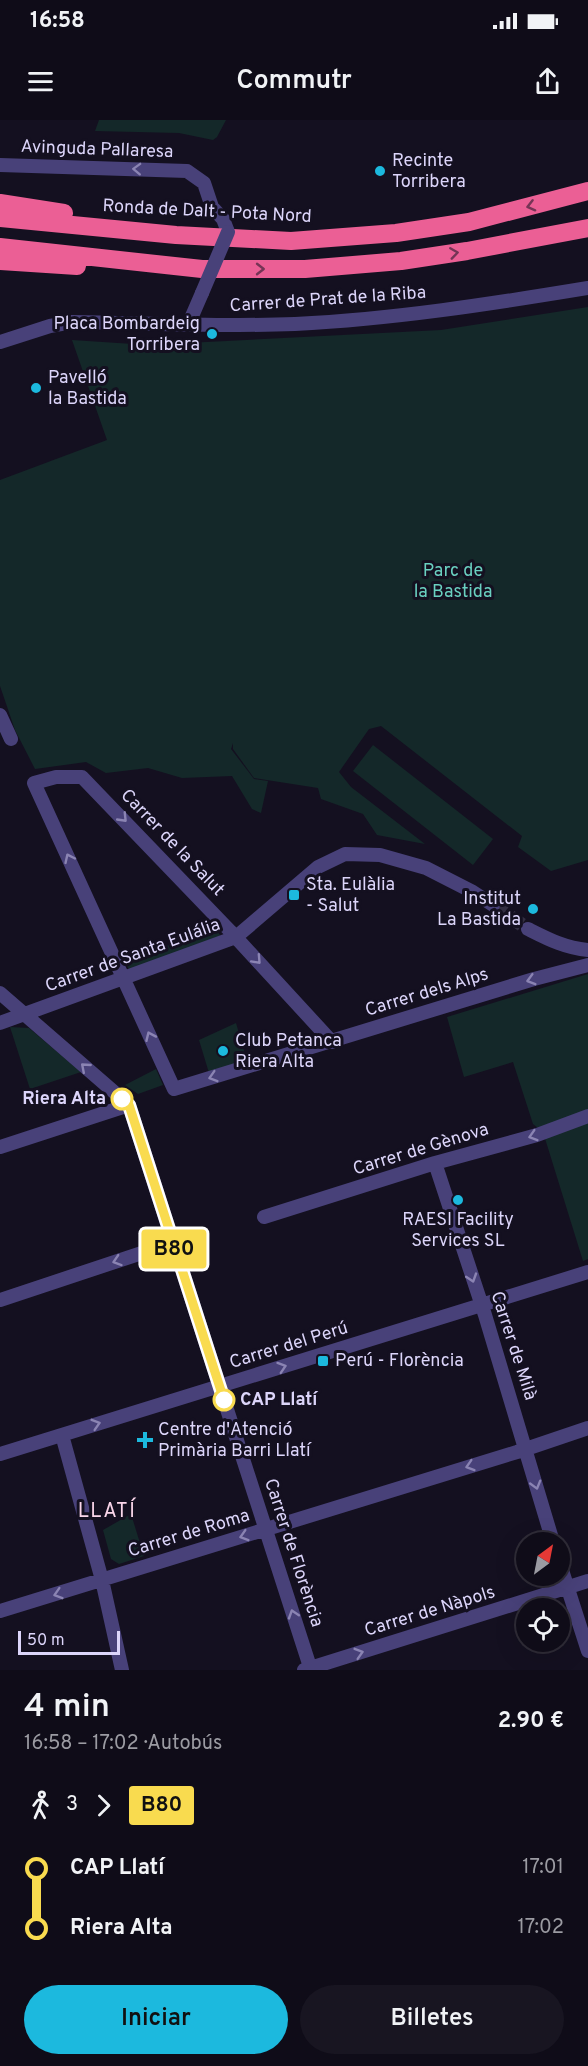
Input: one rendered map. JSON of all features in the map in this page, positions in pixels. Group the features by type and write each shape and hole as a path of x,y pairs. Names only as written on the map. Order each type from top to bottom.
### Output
{"highway":[{"name":"Ronda de Dalt - Pota Nord","path":"0,218 291,242 396,233 469,222 588,191"},
{"path":"0,203 222,235"},
{"path":"0,261 49,265 305,269 390,262 467,251 588,228"},
{"path":"0,247 202,269"}],"street":[{"name":"Avinguda Pallaresa","path":"0,165 187,171 204,183 212,207 223,219 222,235"},
{"path":"189,323 222,235"},
{"name":"Carrer de Prat de la Riba","path":"0,342 50,326 72,322 296,324 486,305 588,288"},
{"path":"0,715 11,739"},
{"name":"Carrer de la Salut","path":"124,980 34,783 56,777 82,777 236,937 332,1042"},
{"name":"Carrer de Santa Eulália","path":"0,1023 124,980 236,937 318,867 345,854 380,855 426,868 493,905"},
{"path":"528,929 556,944 588,950"},
{"name":"Carrer dels Alps","path":"124,980 174,1089 534,979 588,965"},
{"path":"0,993 129,1105"},
{"path":"0,1147 129,1105"},
{"name":"Carrer de Florència","path":"129,1105 266,1529 308,1669"},
{"name":"Carrer de Gènova","path":"264,1216 435,1163 537,1135 588,1116"},
{"name":"Carrer de Milà","path":"435,1163 482,1306 550,1532"},
{"path":"0,1300 172,1243"},
{"name":"Carrer del Perú","path":"0,1454 588,1272"},
{"name":"Carrer de Roma","path":"0,1611 588,1428"},
{"path":"62,1435 102,1580 122,1670"},
{"name":"Carrer de Nàpols","path":"308,1669 588,1581"},
{"path":"567,1588 588,1651"}],"green space":[{"path":"99,120 226,120 213,140 179,133 95,131"},
{"name":"Parc de la Bastida","path":"588,307 588,860 551,871 518,847 522,836 381,726 369,729 339,772 351,787 425,844 377,835 363,814 321,799 318,788 254,778 233,749 233,743 231,749 254,779 268,781 261,813 252,809 232,776 182,778 148,768 106,773 86,762 35,769 15,730 0,686 0,480 107,440 72,340 148,345 441,330"},
{"path":"373,745 493,839 473,865 353,771"},
{"path":"212,924 222,938 133,970 128,968 127,965"},
{"path":"588,974 588,1259 583,1261 543,1132 533,1124 513,1062 464,1077 447,1017"},
{"name":"Club Petanca Riera Alta","path":"236,1023 247,1061 209,1073 199,1040"},
{"path":"10,1027 29,1028 81,1072 30,1089"},
{"path":"156,1069 163,1085 138,1094 125,1085"},
{"path":"131,1514 144,1556 119,1564 111,1559 103,1530"}],"tunnel":[{"path":"493,905 528,929"}],"bus line":[{"name":"B80","path":"122,1099 129,1105 224,1400"}],"place":[{"name":"Recinte Torribera","path":"380,171"},
{"name":"Placa Bombardeig Torribera","path":"212,334"},
{"name":"Pavelló la Bastida","path":"36,388"},
{"name":"Sta. Eulàlia - Salut","path":"294,895"},
{"name":"Institut La Bastida","path":"533,909"},
{"name":"Club Petanca Riera Alta","path":"223,1051"},
{"name":"Riera Alta","path":"122,1099"},
{"name":"RAESI Facility Services SL","path":"458,1200"},
{"name":"Perú - Florència","path":"323,1361"},
{"name":"CAP Llatí","path":"224,1400"},
{"name":"Centre d'Atenció Primària Barri Llatí","path":"145,1440"}],"district":[{"name":"LLATÍ","path":"107,1512"}]}
